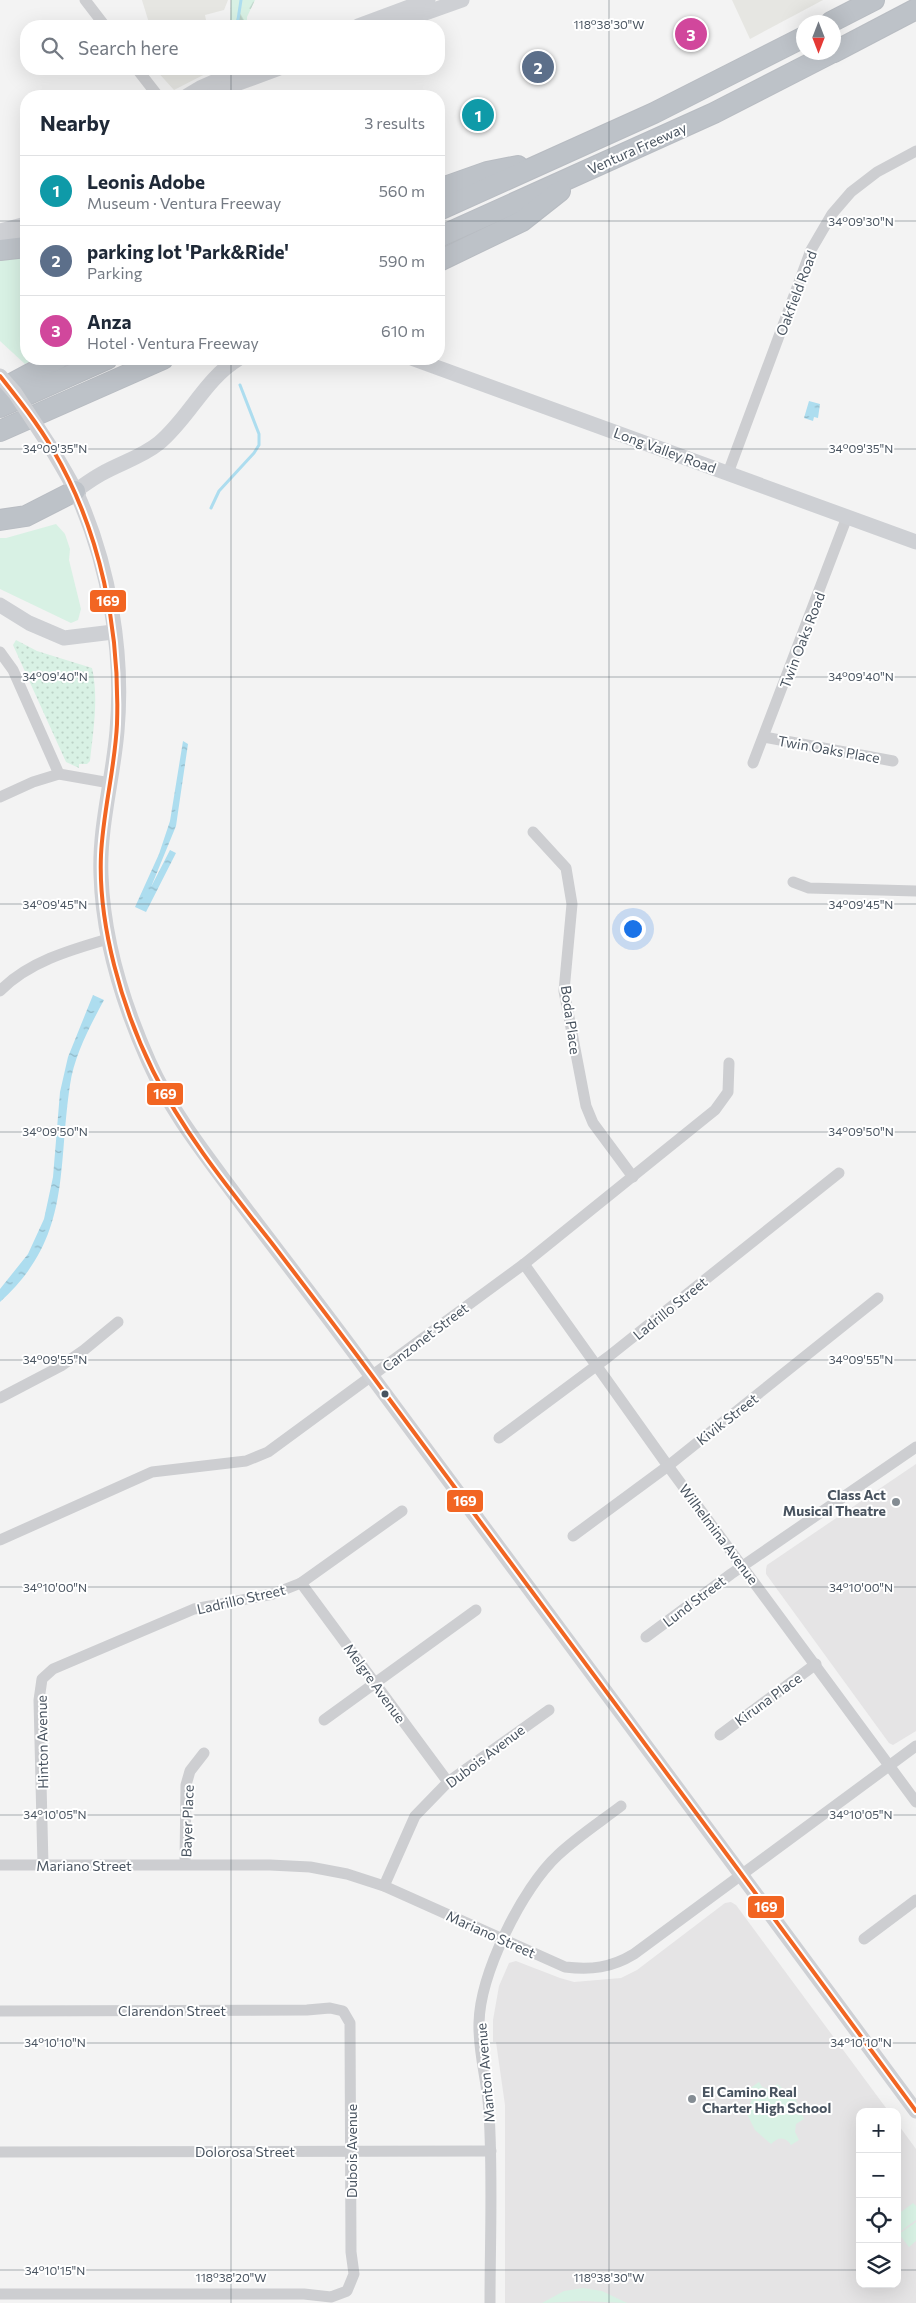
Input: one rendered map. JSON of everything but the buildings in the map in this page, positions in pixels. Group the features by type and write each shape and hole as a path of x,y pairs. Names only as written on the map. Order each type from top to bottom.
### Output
{"highway":[{"path":"841,17 874,0"},
{"name":"Ventura Freeway","path":"841,48 916,9"},
{"name":"Ventura Freeway","path":"445,207 654,113 796,41"},
{"name":"Ventura Freeway","path":"445,234 714,113 817,60"},
{"path":"445,187 487,172 552,159"},
{"path":"445,258 522,222 580,174"},
{"path":"0,250 20,248"},
{"path":"0,390 47,365"},
{"path":"0,407 94,365"},
{"path":"0,431 149,365"},
{"path":"0,520 26,516 75,491"}],"main road":[{"path":"374,20 428,0"},
{"path":"406,20 462,0"},
{"path":"199,90 231,75"},
{"path":"221,90 261,75"},
{"path":"0,231 20,226"},
{"path":"0,243 20,236"},
{"path":"75,491 102,473 139,456 158,444 211,383 231,365"},
{"name":"Long Valley Road","path":"431,365 916,542"},
{"path":"0,376 15,393 53,451 75,491 100,561 113,632 118,688 117,729 101,858 102,894 108,939 131,1020 149,1063 172,1107 243,1206 372,1376 916,2111"},
{"path":"0,605 30,623 64,638 113,632"}],"street":[{"path":"85,0 100,20"},
{"path":"142,75 153,90"},
{"name":"Oakfield Road","path":"728,473 812,250 832,214 851,192 877,172 916,151"},
{"name":"Twin Oaks Road","path":"753,763 848,517"},
{"path":"0,652 17,679 59,774"},
{"name":"Twin Oaks Place","path":"764,737 893,761"},
{"path":"0,797 33,782 59,774 110,783"},
{"name":"Boda Place","path":"533,832 566,868 572,904 564,991 586,1106 592,1123 633,1177"},
{"path":"793,882 809,888 916,890"},
{"path":"0,991 7,984 34,967 64,952 108,939"},
{"name":"Canzonet Street","path":"0,1540 152,1472 246,1461 268,1452 524,1264 715,1110 728,1092 729,1063"},
{"name":"Ladrillo Street","path":"499,1438 597,1366 839,1173"},
{"name":"Wilhelmina Avenue","path":"524,1264 668,1466 916,1802"},
{"name":"Kivik Street","path":"573,1536 668,1466 878,1298"},
{"path":"0,1398 61,1366 118,1322"},
{"name":"Lund Street","path":"646,1637 743,1566 916,1447"},
{"name":"Ladrillo Street","path":"42,1679 53,1669 194,1609 274,1594 301,1583 402,1511"},
{"name":"Melgre Avenue","path":"301,1583 448,1782"},
{"path":"324,1720 476,1610"},
{"name":"Kiruna Place","path":"720,1735 816,1664"},
{"name":"Hinton Avenue","path":"42,1679 39,1700 43,1865"},
{"name":"Dubois Avenue","path":"384,1886 416,1816 448,1782 549,1710"},
{"name":"Mariano Street","path":"0,1865 185,1864 310,1867 348,1874 384,1886 565,1968 582,1969 612,1966 634,1954 916,1746"},
{"name":"Bayer Place","path":"185,1864 186,1785 190,1771 204,1753"},
{"name":"Manton Avenue","path":"490,2303 491,2151 489,2101 480,2045 480,2001 486,1978 517,1908 535,1881 558,1855 621,1806"},
{"path":"864,1939 916,1900"},
{"name":"Clarendon Street","path":"0,2011 307,2010 330,2008 343,2011"},
{"name":"Dubois Avenue","path":"0,2294 304,2294 331,2297 347,2291 354,2274 351,2252 350,2023 343,2011"},
{"name":"Dolorosa Street","path":"0,2152 491,2151"}],"shaded area":[{"path":"142,0 228,0 224,10 205,15 206,20 148,20"},
{"path":"732,0 823,0 750,39"},
{"path":"160,75 203,75 174,90"},
{"path":"916,1464 916,1731 893,1745 889,1743 766,1574 766,1569 767,1565"},
{"name":"El Camino Real Charter High School","path":"731,1902 736,1905 886,2108 856,2108 856,2288 901,2288 901,2128 916,2149 916,2303 505,2303 505,2105 496,2042 493,2042 493,2020 499,1986 509,1963 516,1961 574,1982 621,1978 637,1970 725,1903"}],"green space":[{"path":"231,0 255,0 247,20 230,20"},
{"path":"20,254 20,359 0,341 0,255"},
{"path":"56,524 65,534 70,549 69,560 81,609 78,620 71,623 0,589 0,538"},
{"path":"16,640 37,651 92,668 95,691 95,715 90,761 87,764 79,764 79,768 66,762 13,645"},
{"path":"759,2082 762,2087 770,2090 777,2084 795,2098 804,2119 796,2124 795,2132 799,2140 791,2145 781,2138 771,2144 755,2130 745,2110 752,2100 749,2089"},
{"path":"913,2203 916,2206 916,2220 901,2231 901,2212"},
{"path":"916,2222 916,2241 909,2247 901,2237 901,2233"},
{"path":"583,2288 602,2291 627,2303 583,2301 542,2303 564,2291"}],"water":[{"path":"809,401 820,404 818,418 814,417 813,421 804,418"},
{"path":"183,741 188,744 176,826 151,887 170,850 176,853 146,912 135,907 159,854 170,821"},
{"path":"93,995 104,1000 83,1041 72,1074 61,1174 57,1201 50,1227 39,1253 23,1278 0,1302 0,1289 28,1254 44,1219 53,1177 60,1092 68,1057"}],"waterway":[{"path":"238,20 241,0"},
{"path":"211,508 219,491 259,445 259,434 240,385"}],"transit line":[{"name":"169","path":"0,376 41,431 70,481 84,514 104,582 115,653 117,724 101,855 103,909 114,966 131,1021 165,1094 193,1139 225,1183 361,1361 916,2111"}],"place":[{"name":"Anza","path":"691,34"},
{"name":"parking lot 'Park&Ride'","path":"538,67"},
{"name":"Leonis Adobe","path":"478,115"},
{"name":"Class Act Musical Theatre","path":"896,1502"},
{"name":"El Camino Real Charter High School","path":"692,2099"}]}
